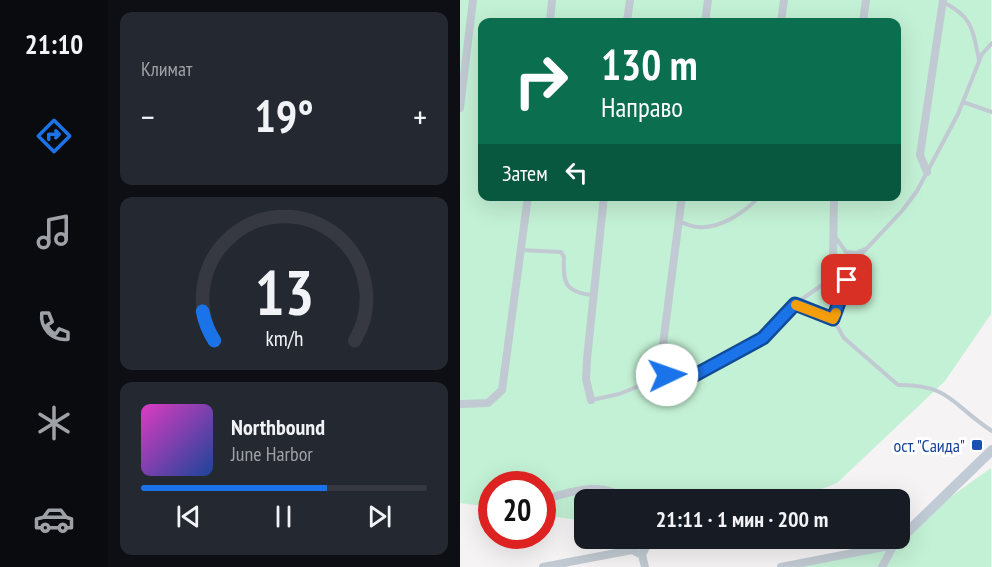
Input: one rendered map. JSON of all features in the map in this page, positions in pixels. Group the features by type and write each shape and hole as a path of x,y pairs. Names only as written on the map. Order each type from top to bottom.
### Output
{"street":[{"path":"460,108 473,0"},
{"path":"550,18 552,0"},
{"path":"628,18 630,0"},
{"path":"705,18 708,0"},
{"path":"782,18 784,0"},
{"path":"864,18 866,0"},
{"path":"927,172 920,155 943,1"},
{"path":"460,404 488,404 502,390 527,201"},
{"path":"591,400 586,380 603,201"},
{"path":"667,375 662,351 681,201"},
{"path":"834,201 828,291 837,309"},
{"path":"910,529 991,450"},
{"path":"556,496 574,492"},
{"path":"645,549 642,555 645,567"},
{"path":"781,567 873,549"},
{"path":"882,567 892,549"},
{"path":"543,567 632,550 642,555"}],"lane":[{"path":"943,1 958,9 974,28 979,61"},
{"path":"591,400 619,394 667,375 695,375 763,338 795,304 851,265 902,211 927,172 963,102 979,61 991,43"},
{"path":"963,102 991,112"},
{"path":"679,222 698,228 728,220 748,210 756,201"},
{"path":"833,232 837,243 846,252 856,253 866,249"},
{"path":"521,250 561,252 564,257 564,278 569,288 593,295"},
{"path":"833,319 851,265"},
{"path":"795,304 833,319 844,338 898,385 920,385 939,390 991,431"}],"green space":[{"path":"460,0 991,0 991,314 945,381 837,483 822,489 574,489 574,520 556,517 556,471 478,471 478,505 460,503"},
{"path":"991,468 991,567 781,567 873,549 910,549 910,531 949,498"}],"slow traffic":[{"path":"796,305 833,319 836,313"}],"place":[{"name":"ост. \"Саида\"","path":"977,445"}],"route":[{"path":"667,375 695,375 763,338 795,304 833,319 847,280"}]}
